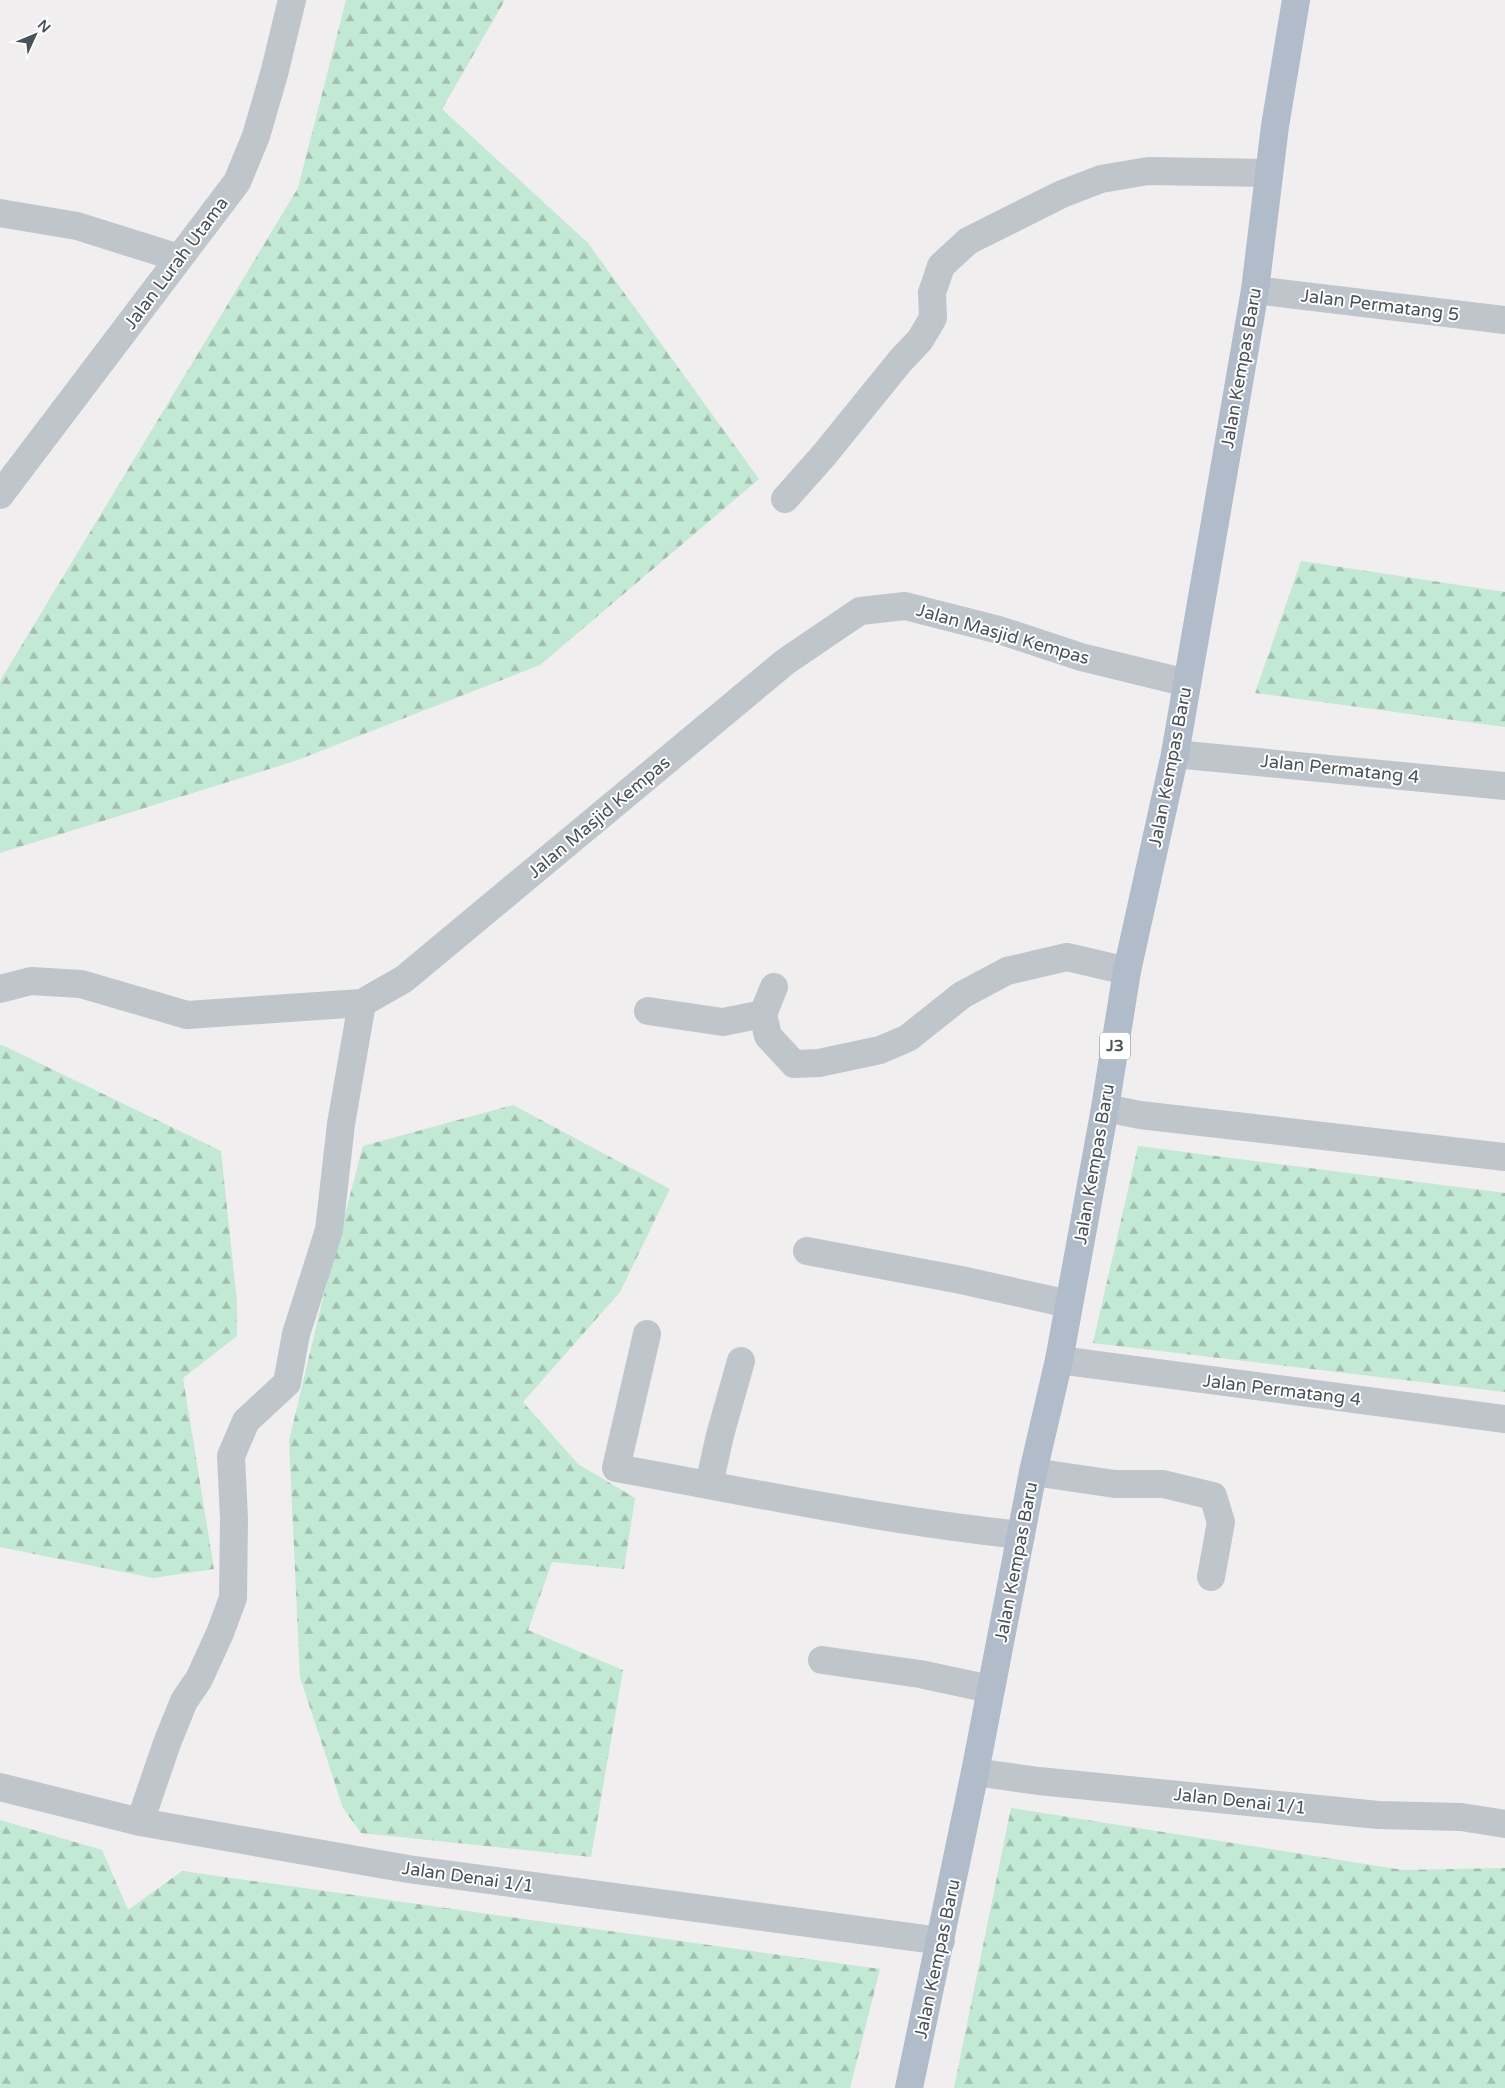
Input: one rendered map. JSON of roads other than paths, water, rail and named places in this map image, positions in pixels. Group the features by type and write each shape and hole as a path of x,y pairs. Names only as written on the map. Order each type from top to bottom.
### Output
{"main road":[{"name":"Jalan Kempas Baru","path":"909,2088 941,1941 1033,1472 1059,1360 1105,1108 1127,971 1174,754 1254,290 1269,173 1296,0"}],"street":[{"name":"Jalan Lurah Utama","path":"0,495 237,182 256,136 274,74 292,0"},
{"path":"785,499 824,455 901,360 920,340 933,318 932,293 941,266 968,240 1062,194 1101,179 1148,171 1269,173"},
{"path":"0,213 77,226 179,258"},
{"name":"Jalan Permatang 5","path":"1254,290 1505,320"},
{"name":"Jalan Masjid Kempas","path":"0,989 31,981 81,984 187,1015 362,1003 404,979 785,662 860,611 905,606 999,630 1081,657 1187,683"},
{"name":"Jalan Permatang 4","path":"1174,754 1505,786"},
{"path":"774,987 763,1014 768,1036 794,1064 819,1063 880,1050 908,1038 962,996 1007,971 1067,957 1127,971"},
{"path":"140,1822 167,1743 184,1701 198,1679 220,1633 233,1598 234,1520 231,1456 246,1421 287,1383 296,1334 329,1230 341,1124 362,1003"},
{"path":"648,1011 723,1022 763,1014"},
{"path":"1105,1108 1140,1116 1505,1157"},
{"path":"808,1251 961,1280 1069,1304"},
{"path":"647,1334 616,1468 746,1493 962,1529 1021,1535"},
{"name":"Jalan Permatang 4","path":"1059,1360 1505,1419"},
{"path":"709,1485 720,1435 741,1361"},
{"path":"1033,1472 1115,1484 1163,1484 1213,1496 1221,1522 1211,1577"},
{"path":"822,1660 920,1674 990,1689"},
{"name":"Jalan Denai 1/1","path":"975,1772 1040,1782 1378,1815 1461,1817 1505,1824"},
{"name":"Jalan Denai 1/1","path":"0,1787 140,1822 408,1869 941,1941"}]}
